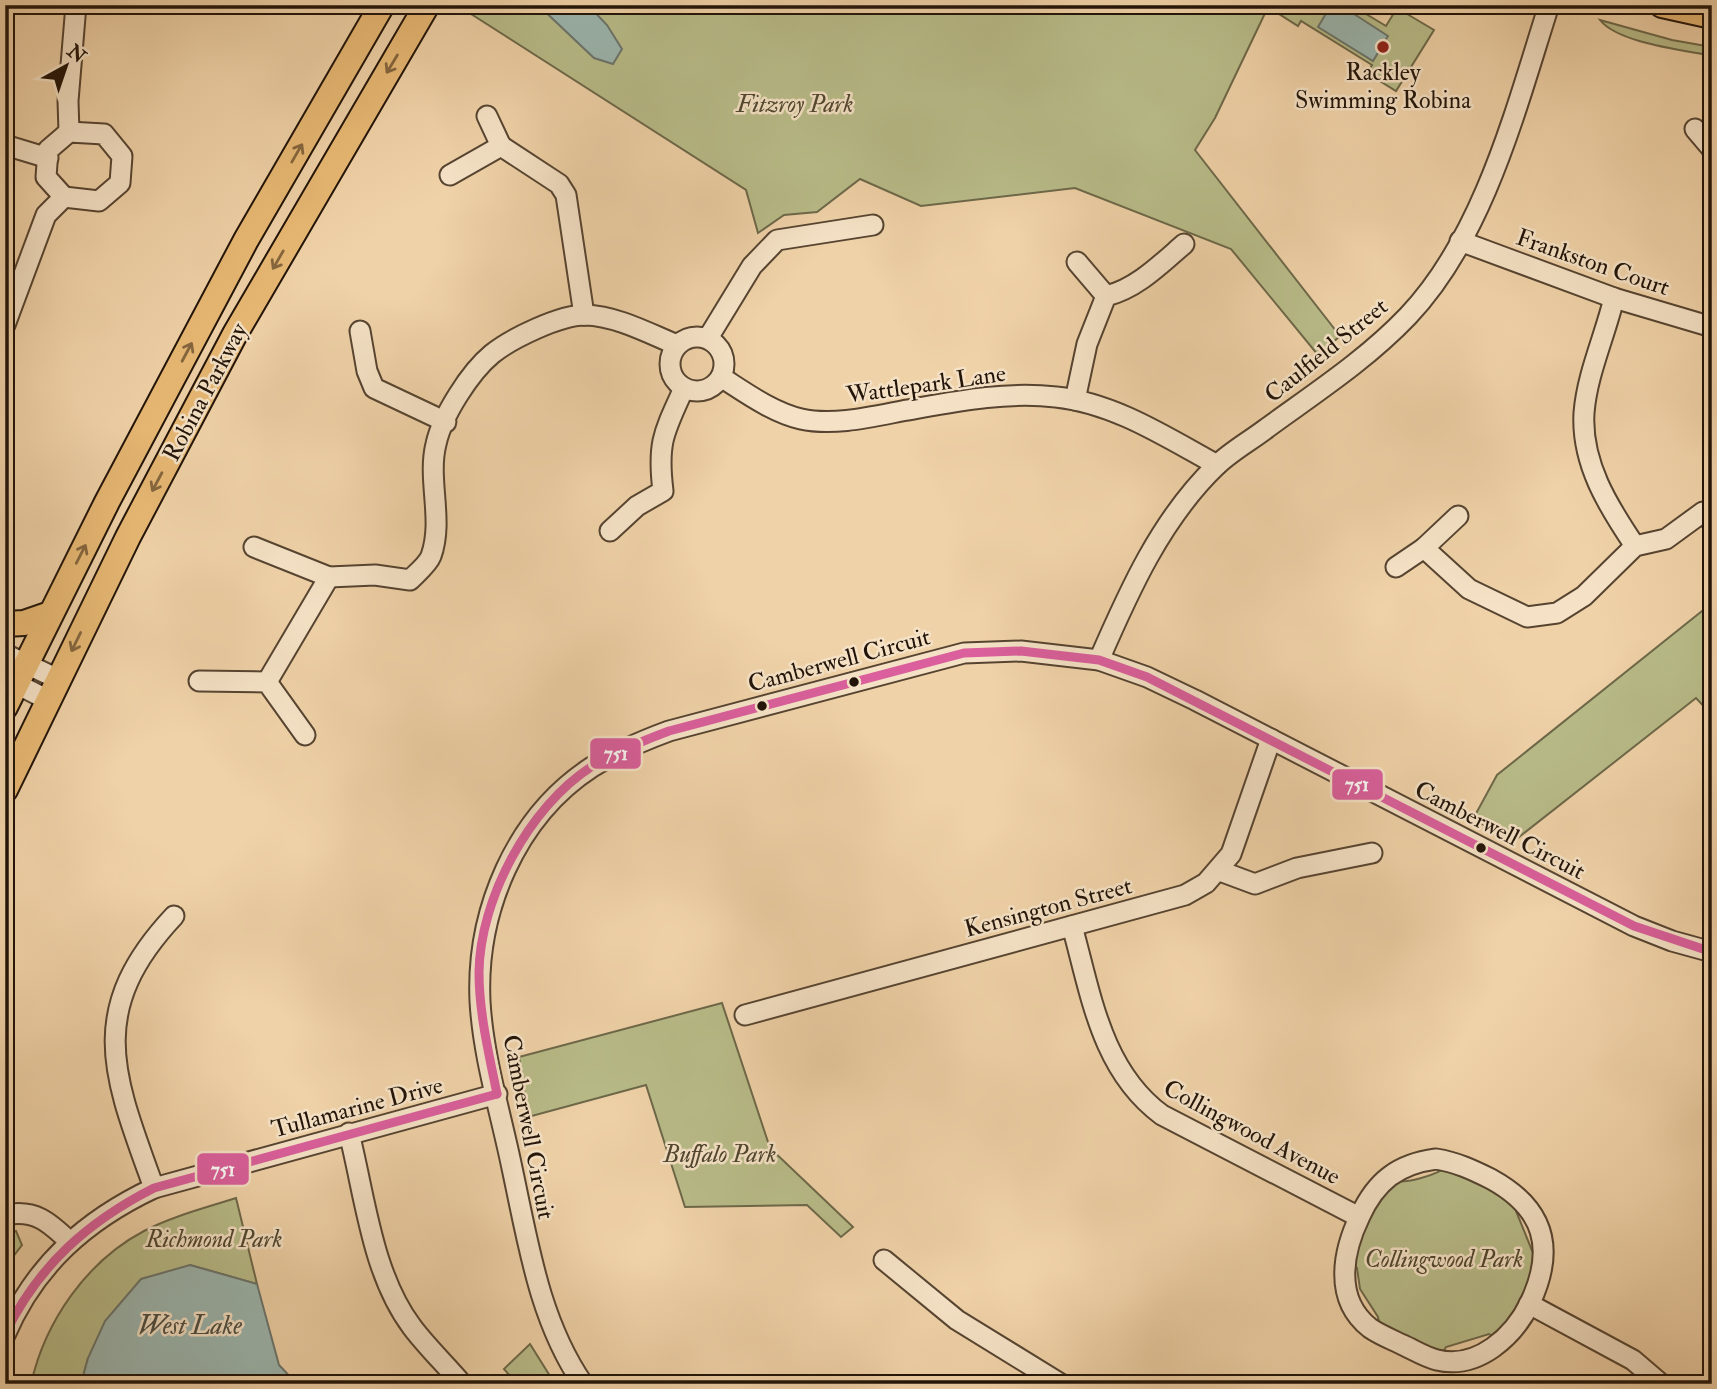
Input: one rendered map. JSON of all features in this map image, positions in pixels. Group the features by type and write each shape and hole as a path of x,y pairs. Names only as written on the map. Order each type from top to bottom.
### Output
{"main road":[{"name":"Robina Parkway","path":"5,707 13,670 50,614 246,240 382,5"},
{"name":"Robina Parkway","path":"5,790 234,334 427,5"},
{"path":"1662,5 1712,16"},
{"path":"5,624 24,623 50,614"}],"street":[{"path":"69,132 68,102 76,5"},
{"name":"Caulfield Street","path":"1099,660 1136,576 1184,502 1217,465 1352,366 1399,324 1444,268 1460,241 1494,169 1549,5"},
{"path":"487,116 501,146 559,184 566,195 583,315"},
{"path":"1695,129 1712,149"},
{"path":"69,132 104,134 122,156 120,183 99,201 64,197 46,177 48,158 48,150 69,132"},
{"path":"5,145 48,158"},
{"path":"450,175 501,146"},
{"path":"5,325 46,215 64,197"},
{"path":"708,338 752,266 777,240 873,225"},
{"name":"Frankston Court","path":"1460,241 1614,298 1712,327"},
{"path":"1106,296 1119,293 1138,281 1184,244"},
{"path":"1077,262 1106,296"},
{"path":"1075,400 1087,344 1106,296"},
{"path":"1614,298 1584,413 1587,450 1597,484 1635,546"},
{"path":"254,547 329,577 375,575 410,580 431,558 436,531 433,489 436,443 461,389 492,354 550,322 583,315 612,320 677,345"},
{"path":"360,331 367,371 374,388 446,422"},
{"path":"689,337 708,338 720,348 724,358 721,377 711,388 702,391 684,388 671,373 669,363 677,345 689,337"},
{"name":"Wattlepark Lane","path":"721,377 776,410 803,419 841,421 997,397 1075,400 1144,425 1217,465"},
{"path":"610,531 637,506 663,491 658,454 665,430 684,388"},
{"path":"1396,567 1424,548 1458,516"},
{"path":"1424,548 1469,589 1527,617 1557,613 1584,596 1635,546 1666,539 1707,517"},
{"path":"267,682 329,577"},
{"name":"Camberwell Circuit","path":"583,1384 547,1313 530,1257 480,1004 480,969 491,906 502,876 530,829 564,790 590,768 635,744 669,731 964,653 1021,651 1099,660 1147,677 1634,926 1672,941 1712,952"},
{"path":"13,670 53,690"},
{"path":"199,681 267,682"},
{"path":"267,682 305,735"},
{"name":"Kensington Street","path":"745,1014 1185,895 1220,871 1241,834 1271,739"},
{"path":"1220,871 1255,884 1297,868 1373,853"},
{"path":"154,1188 120,1084 114,1027 127,981 146,948 174,916"},
{"name":"Collingwood Avenue","path":"1072,926 1104,1040 1114,1062 1136,1094 1172,1121 1359,1217"},
{"name":"Tullamarine Drive","path":"5,1335 34,1280 70,1242 110,1210 154,1188 496,1094"},
{"path":"349,1133 381,1263 391,1292 412,1327 462,1384"},
{"name":"Collingwood Avenue","path":"1436,1159 1470,1168 1513,1191 1524,1201 1539,1227 1544,1260 1542,1275 1529,1304 1510,1334 1497,1346 1469,1359 1438,1361 1370,1328 1353,1305 1344,1275 1343,1259 1359,1217 1374,1190 1395,1170 1436,1159"},
{"path":"5,1215 24,1212 45,1219 70,1242"},
{"path":"884,1260 957,1320 1061,1384"},
{"path":"1529,1304 1633,1360 1661,1384"}],"green space":[{"name":"Fitzroy Park","path":"457,5 1351,5 1386,26 1397,8 1434,30 1396,91 1367,73 1372,65 1301,21 1298,26 1268,7 1215,118 1195,150 1340,336 1318,355 1231,249 1075,188 921,206 860,179 817,212 784,215 758,233 746,190"},
{"path":"1600,20 1672,40 1712,47 1712,56 1636,40 1609,28"},
{"path":"1712,603 1712,684 1706,689 1712,695 1712,715 1696,698 1514,841 1473,819 1497,775"},
{"name":"Buffalo Park","path":"722,1003 770,1148 853,1227 841,1237 807,1205 685,1207 646,1085 528,1117 519,1057"},
{"name":"Collingwood Park","path":"1447,1166 1520,1204 1516,1211 1533,1253 1539,1256 1522,1300 1497,1339 1489,1334 1446,1347 1441,1355 1380,1327 1378,1317 1360,1289 1357,1268 1348,1261 1373,1203 1392,1180 1420,1178"},
{"name":"Richmond Park","path":"236,1198 257,1284 190,1265 88,1358 81,1384 31,1384 47,1338 58,1316 71,1295 104,1259 144,1231"},
{"path":"16,1231 22,1245 5,1267 5,1234"},
{"path":"530,1344 555,1384 517,1384 504,1369"}],"water":[{"path":"538,5 588,5 607,25 622,49 613,64 594,58"},
{"path":"1331,5 1340,5 1388,36 1373,61 1318,27"},
{"name":"West Lake","path":"190,1265 257,1284 279,1365 297,1384 81,1384 88,1358 105,1321 141,1279"}],"transit line":[{"name":"751","path":"497,1094 479,987 482,944 488,915 512,857 547,806 568,784 610,756 669,731 964,653 1021,651 1099,660 1147,677 1634,926 1712,952"},
{"name":"751","path":"5,1334 33,1287 67,1248 107,1216 154,1188 497,1094"}],"place":[{"name":"Rackley Swimming Robina","path":"1383,47"}]}
